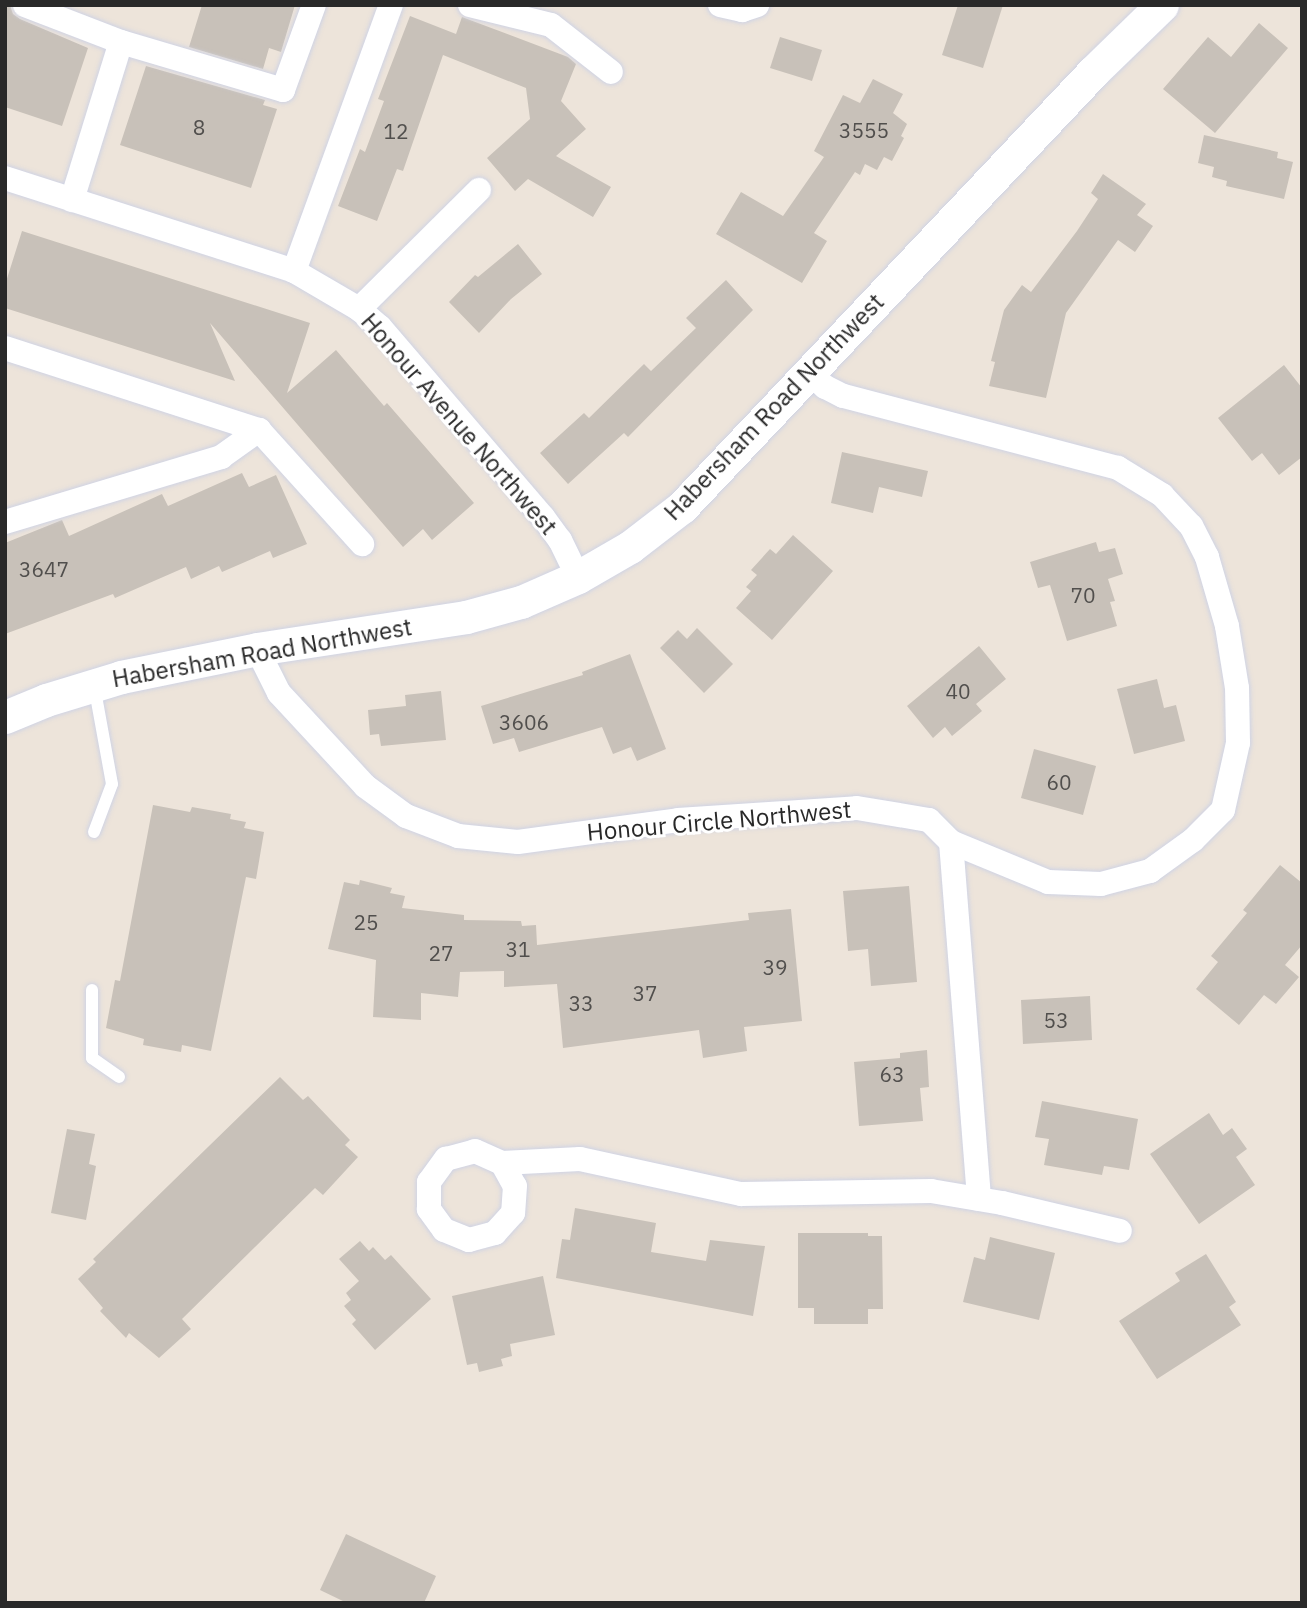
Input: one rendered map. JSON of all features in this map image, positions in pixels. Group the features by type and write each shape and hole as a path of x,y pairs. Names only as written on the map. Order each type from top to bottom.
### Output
{"street":[{"path":"25,5 121,41 283,90 314,5"},
{"path":"294,271 391,5"},
{"path":"470,5 551,25 611,72"},
{"path":"720,5 743,10 757,5"},
{"name":"Habersham Road Northwest","path":"5,716 94,685 257,649 466,617 521,601 579,577 630,547 682,507 1093,72 1162,5"},
{"path":"72,200 121,41"},
{"name":"Honour Avenue Northwest","path":"7,185 72,200 294,271 359,309 380,327 543,517 560,540 579,577"},
{"path":"359,309 479,190"},
{"path":"5,348 259,430 362,544"},
{"name":"Honour Circle Northwest","path":"257,649 279,694 365,786 406,816 458,836 518,842 678,820 857,808 929,820 951,842 1048,882 1101,884 1150,872 1193,840 1223,810 1238,743 1237,688 1227,626 1207,557 1191,526 1162,495 1118,468 843,396 825,387 810,373"},
{"path":"5,522 221,457 259,430"},
{"path":"951,842 979,1199"},
{"path":"502,1163 580,1159 741,1194 931,1191 979,1199 1120,1231"}],"lane":[{"path":"94,685 112,784 94,832"},
{"path":"92,990 92,1058 119,1077"}],"building":[{"path":"5,5 10,5 13,14 20,19 88,48 62,126 5,107"},
{"path":"202,5 295,5 281,52 269,48 263,69 189,47"},
{"path":"958,5 1003,5 983,68 942,55"},
{"path":"410,16 456,34 462,17 568,57 576,64 561,101 586,129 556,156 611,187 593,217 528,179 515,191 487,158 530,119 526,88 443,55 403,171 397,169 377,221 338,206 360,149 365,152 384,101 378,99"},
{"path":"1259,23 1288,48 1215,133 1163,89 1208,37 1231,57"},
{"path":"780,37 822,50 812,81 770,68"},
{"path":"146,66 265,100 263,105 277,109 251,188 120,145"},
{"path":"873,79 903,94 893,113 907,124 901,136 904,138 892,161 884,157 877,170 865,164 860,175 855,172 814,233 827,241 802,283 716,234 741,192 783,216 824,157 814,151 843,95 860,103"},
{"path":"1204,135 1278,152 1277,158 1293,162 1284,199 1226,186 1227,181 1212,177 1214,167 1198,163"},
{"path":"1103,174 1146,204 1137,215 1153,226 1135,252 1118,240 1066,313 1046,398 989,386 995,362 991,361 1004,310 1022,285 1031,292 1077,231 1098,199 1091,193"},
{"path":"22,231 310,323 287,393 336,350 384,406 387,403 474,503 432,540 423,529 403,547 210,323 235,381 5,308 5,285"},
{"path":"518,244 542,274 511,299 479,333 449,302 475,275 478,277"},
{"path":"726,280 753,310 628,437 624,433 568,484 540,453 584,413 589,418 644,364 651,371 696,328 686,318"},
{"path":"1284,365 1302,388 1302,457 1279,475 1262,453 1252,461 1218,418"},
{"path":"842,452 928,471 922,497 879,487 873,513 831,503"},
{"path":"242,473 249,487 276,475 307,544 273,558 270,551 222,572 219,566 191,579 186,567 115,598 113,594 5,634 5,543 62,520 69,536 162,494 168,506"},
{"path":"793,535 833,571 772,640 736,608 751,591 746,587 757,575 751,570 770,549 776,554"},
{"path":"1096,542 1099,552 1115,548 1123,574 1108,579 1115,601 1110,602 1117,626 1067,641 1050,585 1038,588 1030,562"},
{"path":"697,628 733,664 704,693 660,648 678,630 687,639"},
{"path":"979,646 1006,679 976,704 982,711 952,736 945,727 933,738 907,706"},
{"path":"630,654 666,749 637,761 631,747 613,754 602,727 519,752 514,738 493,744 481,706 583,675 582,672"},
{"path":"1157,679 1164,708 1176,705 1185,741 1134,754 1117,689"},
{"path":"441,691 446,740 381,746 379,734 370,735 368,710 406,706 405,695"},
{"path":"1034,749 1096,766 1083,815 1021,798"},
{"path":"153,805 190,812 192,807 231,814 230,819 246,822 244,828 264,832 256,879 246,877 211,1051 182,1045 181,1052 143,1045 144,1039 106,1028 115,980 120,981"},
{"path":"1280,865 1302,883 1302,945 1285,965 1299,977 1276,1004 1264,995 1239,1025 1196,989 1218,962 1211,956 1247,913 1243,910"},
{"path":"360,880 392,888 390,893 405,896 402,908 464,915 464,920 521,921 522,926 536,925 537,945 749,920 748,913 791,909 802,1021 744,1027 747,1051 703,1058 699,1030 563,1048 557,984 504,987 504,971 460,972 458,997 421,993 421,1020 373,1017 376,960 328,949 344,882 359,885"},
{"path":"909,886 917,982 871,986 868,949 848,951 843,891"},
{"path":"1090,996 1092,1040 1023,1044 1021,1000"},
{"path":"927,1050 929,1087 920,1088 923,1121 859,1126 854,1062 900,1058 900,1053"},
{"path":"280,1077 303,1100 308,1096 350,1140 345,1145 358,1157 323,1195 315,1188 182,1319 191,1329 159,1358 129,1333 126,1338 100,1311 103,1308 78,1279 96,1262 93,1259"},
{"path":"1042,1101 1138,1119 1129,1170 1104,1166 1102,1175 1044,1165 1049,1139 1035,1137"},
{"path":"1209,1113 1223,1135 1232,1128 1247,1149 1236,1157 1255,1185 1199,1224 1150,1154"},
{"path":"67,1129 95,1134 89,1164 96,1166 86,1220 51,1213"},
{"path":"575,1208 656,1223 651,1252 706,1261 710,1240 765,1246 753,1316 556,1278 562,1239 570,1240"},
{"path":"798,1233 868,1233 868,1236 882,1236 883,1309 868,1309 868,1324 814,1324 814,1308 798,1308"},
{"path":"990,1237 1055,1253 1039,1320 963,1302 974,1257 985,1260"},
{"path":"360,1241 369,1251 373,1247 385,1260 391,1255 431,1299 375,1350 352,1324 356,1320 344,1306 351,1300 346,1293 359,1281 339,1259"},
{"path":"1206,1254 1236,1302 1229,1307 1241,1325 1157,1379 1119,1321 1180,1281 1175,1273"},
{"path":"543,1276 555,1335 510,1344 512,1356 501,1359 503,1366 479,1372 477,1363 467,1365 452,1296"},
{"path":"346,1534 436,1576 424,1603 347,1603 320,1590"}]}
